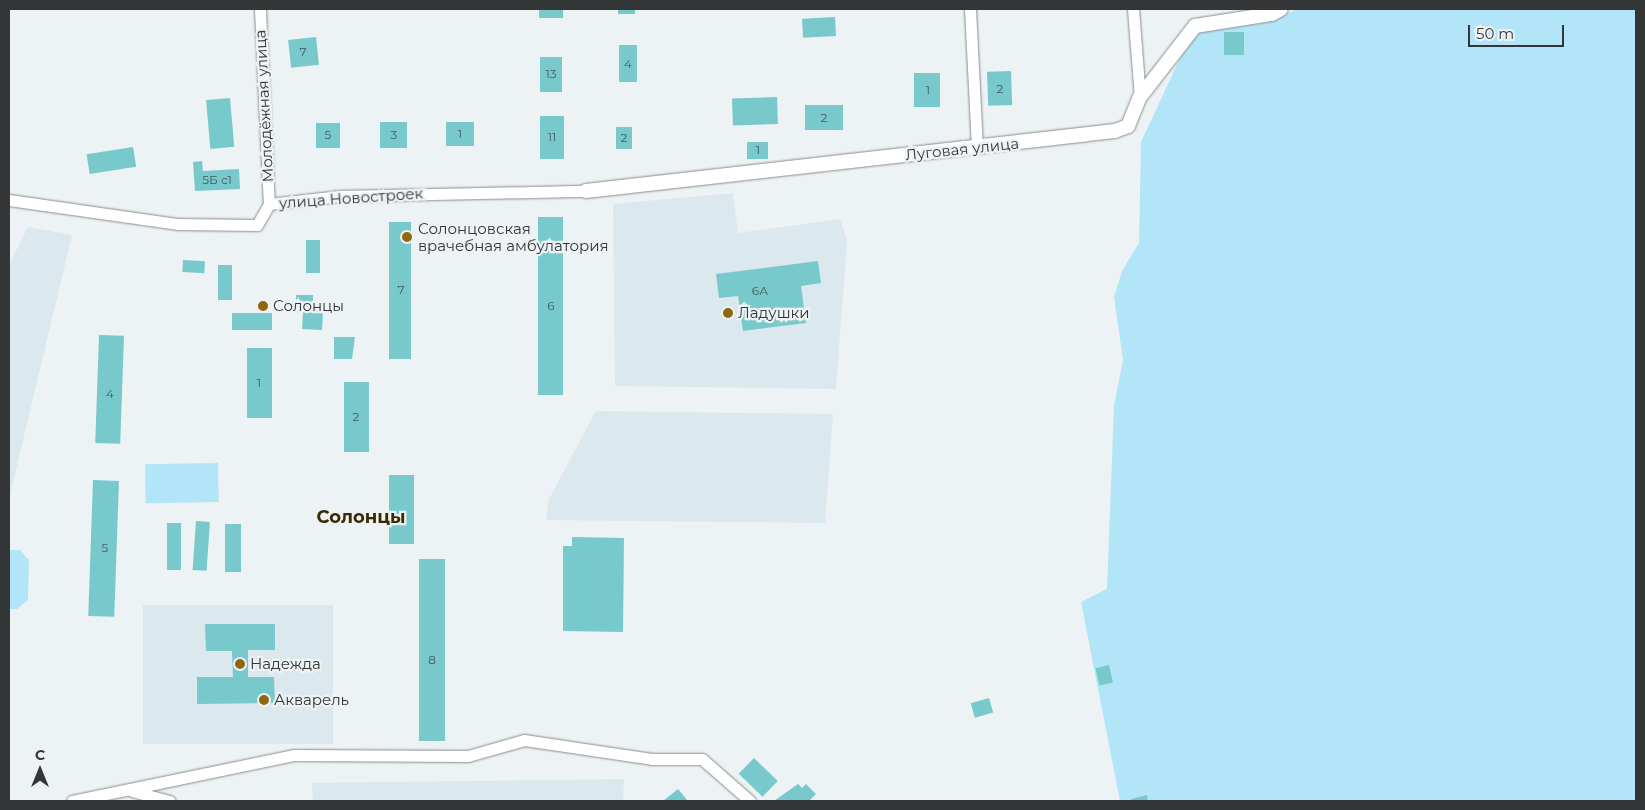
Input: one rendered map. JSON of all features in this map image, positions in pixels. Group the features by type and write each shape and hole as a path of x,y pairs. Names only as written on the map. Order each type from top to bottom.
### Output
{"street":[{"name":"Молодёжная улица","path":"260,9 269,204"},
{"path":"970,9 977,148"},
{"path":"1133,9 1140,97"},
{"name":"Луговая улица","path":"586,191 1115,132 1128,126 1140,97 1194,26 1281,9"},
{"name":"улица Новостроек","path":"9,200 178,224 257,224 269,204 340,196 586,191"},
{"path":"72,801 131,791 294,754 468,756 524,740 652,760 693,758 713,764 750,801"},
{"path":"131,791 170,801"}],"shaded area":[{"path":"1298,9 1636,9 1636,801 1120,801 1081,602 1107,589 1114,406 1123,360 1114,297 1122,271 1139,243 1141,142 1181,56 1200,30 1257,24"},
{"name":"Ладушки","path":"733,193 738,233 840,219 847,240 836,389 615,386 613,204"},
{"path":"28,227 72,235 9,499 9,265"},
{"path":"596,411 833,414 825,523 546,520 549,499"},
{"path":"218,463 219,502 146,503 145,464"},
{"path":"9,550 20,550 29,560 28,600 17,609 9,609"},
{"path":"143,605 333,605 333,744 143,744"},
{"path":"624,779 623,801 313,801 312,783"}],"building":[{"path":"539,9 563,9 563,18 539,18"},
{"path":"618,9 635,9 635,14 618,14"},
{"path":"835,17 836,36 803,38 802,19"},
{"path":"1224,32 1244,32 1244,55 1224,55"},
{"path":"316,37 319,65 291,68 288,40"},
{"path":"619,45 637,45 637,82 619,82"},
{"path":"540,57 562,57 562,92 540,92"},
{"path":"1011,71 1012,105 988,106 987,72"},
{"path":"914,73 940,73 940,107 914,107"},
{"path":"777,97 778,124 733,126 732,99"},
{"path":"230,98 234,147 210,149 206,100"},
{"path":"805,105 843,105 843,130 805,130"},
{"path":"540,116 564,116 564,159 540,159"},
{"path":"380,122 407,122 407,148 380,148"},
{"path":"446,122 474,122 474,146 446,146"},
{"path":"316,123 340,123 340,148 316,148"},
{"path":"616,127 632,127 632,149 616,149"},
{"path":"747,142 768,142 768,159 747,159"},
{"path":"133,147 136,167 90,174 87,154"},
{"path":"202,161 203,171 239,169 240,189 195,191 193,162"},
{"path":"538,217 563,217 563,395 538,395"},
{"path":"389,222 411,222 411,359 389,359"},
{"path":"306,240 320,240 320,273 306,273"},
{"path":"183,260 205,261 204,273 182,272"},
{"path":"818,261 821,283 801,286 806,323 743,331 738,296 719,298 716,274"},
{"path":"218,265 232,265 232,300 218,300"},
{"path":"296,295 313,295 313,307 296,307"},
{"path":"303,311 323,312 322,330 302,329"},
{"path":"232,313 272,313 272,330 232,330"},
{"path":"99,335 124,336 120,444 95,443"},
{"path":"334,337 355,337 352,359 334,359"},
{"path":"247,348 272,348 272,418 247,418"},
{"path":"344,382 369,382 369,452 344,452"},
{"path":"389,475 414,475 414,544 389,544"},
{"path":"93,480 119,481 114,617 88,616"},
{"path":"196,521 210,522 207,571 193,570"},
{"path":"167,523 181,523 181,570 167,570"},
{"path":"225,524 241,524 241,572 225,572"},
{"path":"572,537 624,538 623,632 563,631 563,546 572,546"},
{"path":"419,559 445,559 445,741 419,741"},
{"name":"Надежда","path":"205,624 275,624 275,650 248,650 248,677 274,677 275,703 197,704 197,677 233,677 232,651 206,651"},
{"path":"1109,665 1113,683 1099,686 1095,668"},
{"path":"989,698 993,712 975,718 971,703"},
{"path":"754,758 778,781 762,797 739,774"},
{"path":"798,784 802,788 806,784 816,794 809,801 774,801"},
{"path":"678,789 688,801 663,801"},
{"path":"1147,795 1148,801 1131,801 1131,799"}],"place":[{"name":"Солонцовская врачебная амбулатория","path":"407,237"},
{"name":"Солонцы","path":"263,306"},
{"name":"Ладушки","path":"728,313"},
{"name":"Надежда","path":"240,664"},
{"name":"Акварель","path":"264,700"}],"district":[{"name":"Солонцы","path":"361,517"}]}
